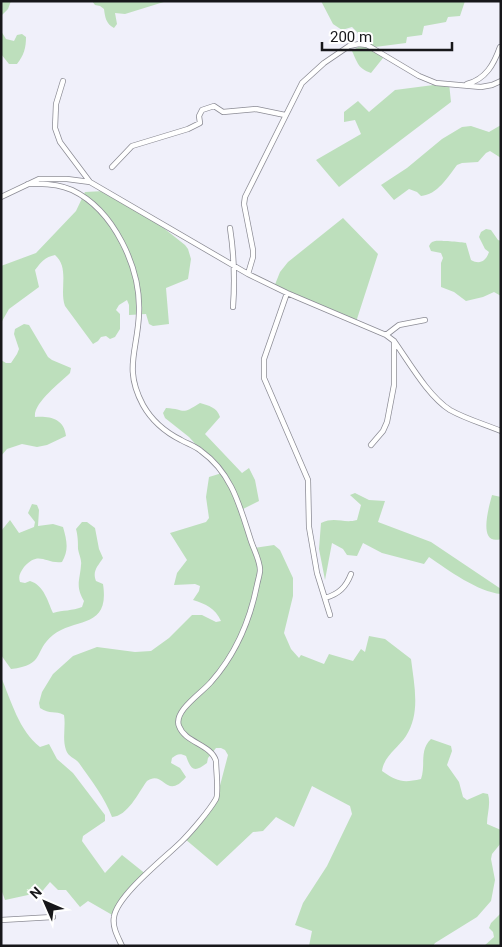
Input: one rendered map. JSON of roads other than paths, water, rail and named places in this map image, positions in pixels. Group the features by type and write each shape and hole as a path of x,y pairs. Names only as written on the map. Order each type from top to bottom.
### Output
{"street":[{"path":"248,274 253,250 244,204 285,115 302,84 307,77 324,63 349,46 366,44 419,76 436,82 481,87 501,82"},
{"path":"463,84 474,82 483,77 493,64 500,47"},
{"path":"63,82 56,104 55,128 60,142 90,182 248,274 287,293 386,335 394,341 431,392 450,410 501,431"},
{"path":"112,167 132,146 188,129 200,123 199,116 202,110 214,106 223,112 256,109 285,115"},
{"path":"1,198 39,179 49,178 90,182"},
{"path":"28,184 40,183 72,190 93,204 109,222 124,244 137,290 139,313 131,360 135,389 142,404 154,421 179,439 199,449 225,476 235,491 260,570 253,603 240,637 222,668 210,683 184,708 178,723 186,735 214,756 216,761 217,797 185,839 133,888 121,902 114,916 114,921 122,946"},
{"path":"230,228 235,267 233,276 233,307"},
{"path":"287,293 264,359 264,378 308,480 308,527 317,573 330,615"},
{"path":"386,335 399,325 425,320"},
{"path":"371,445 383,431 387,422 394,385 394,341"},
{"path":"325,598 339,593 351,574"},
{"path":"1,920 53,917"}]}
